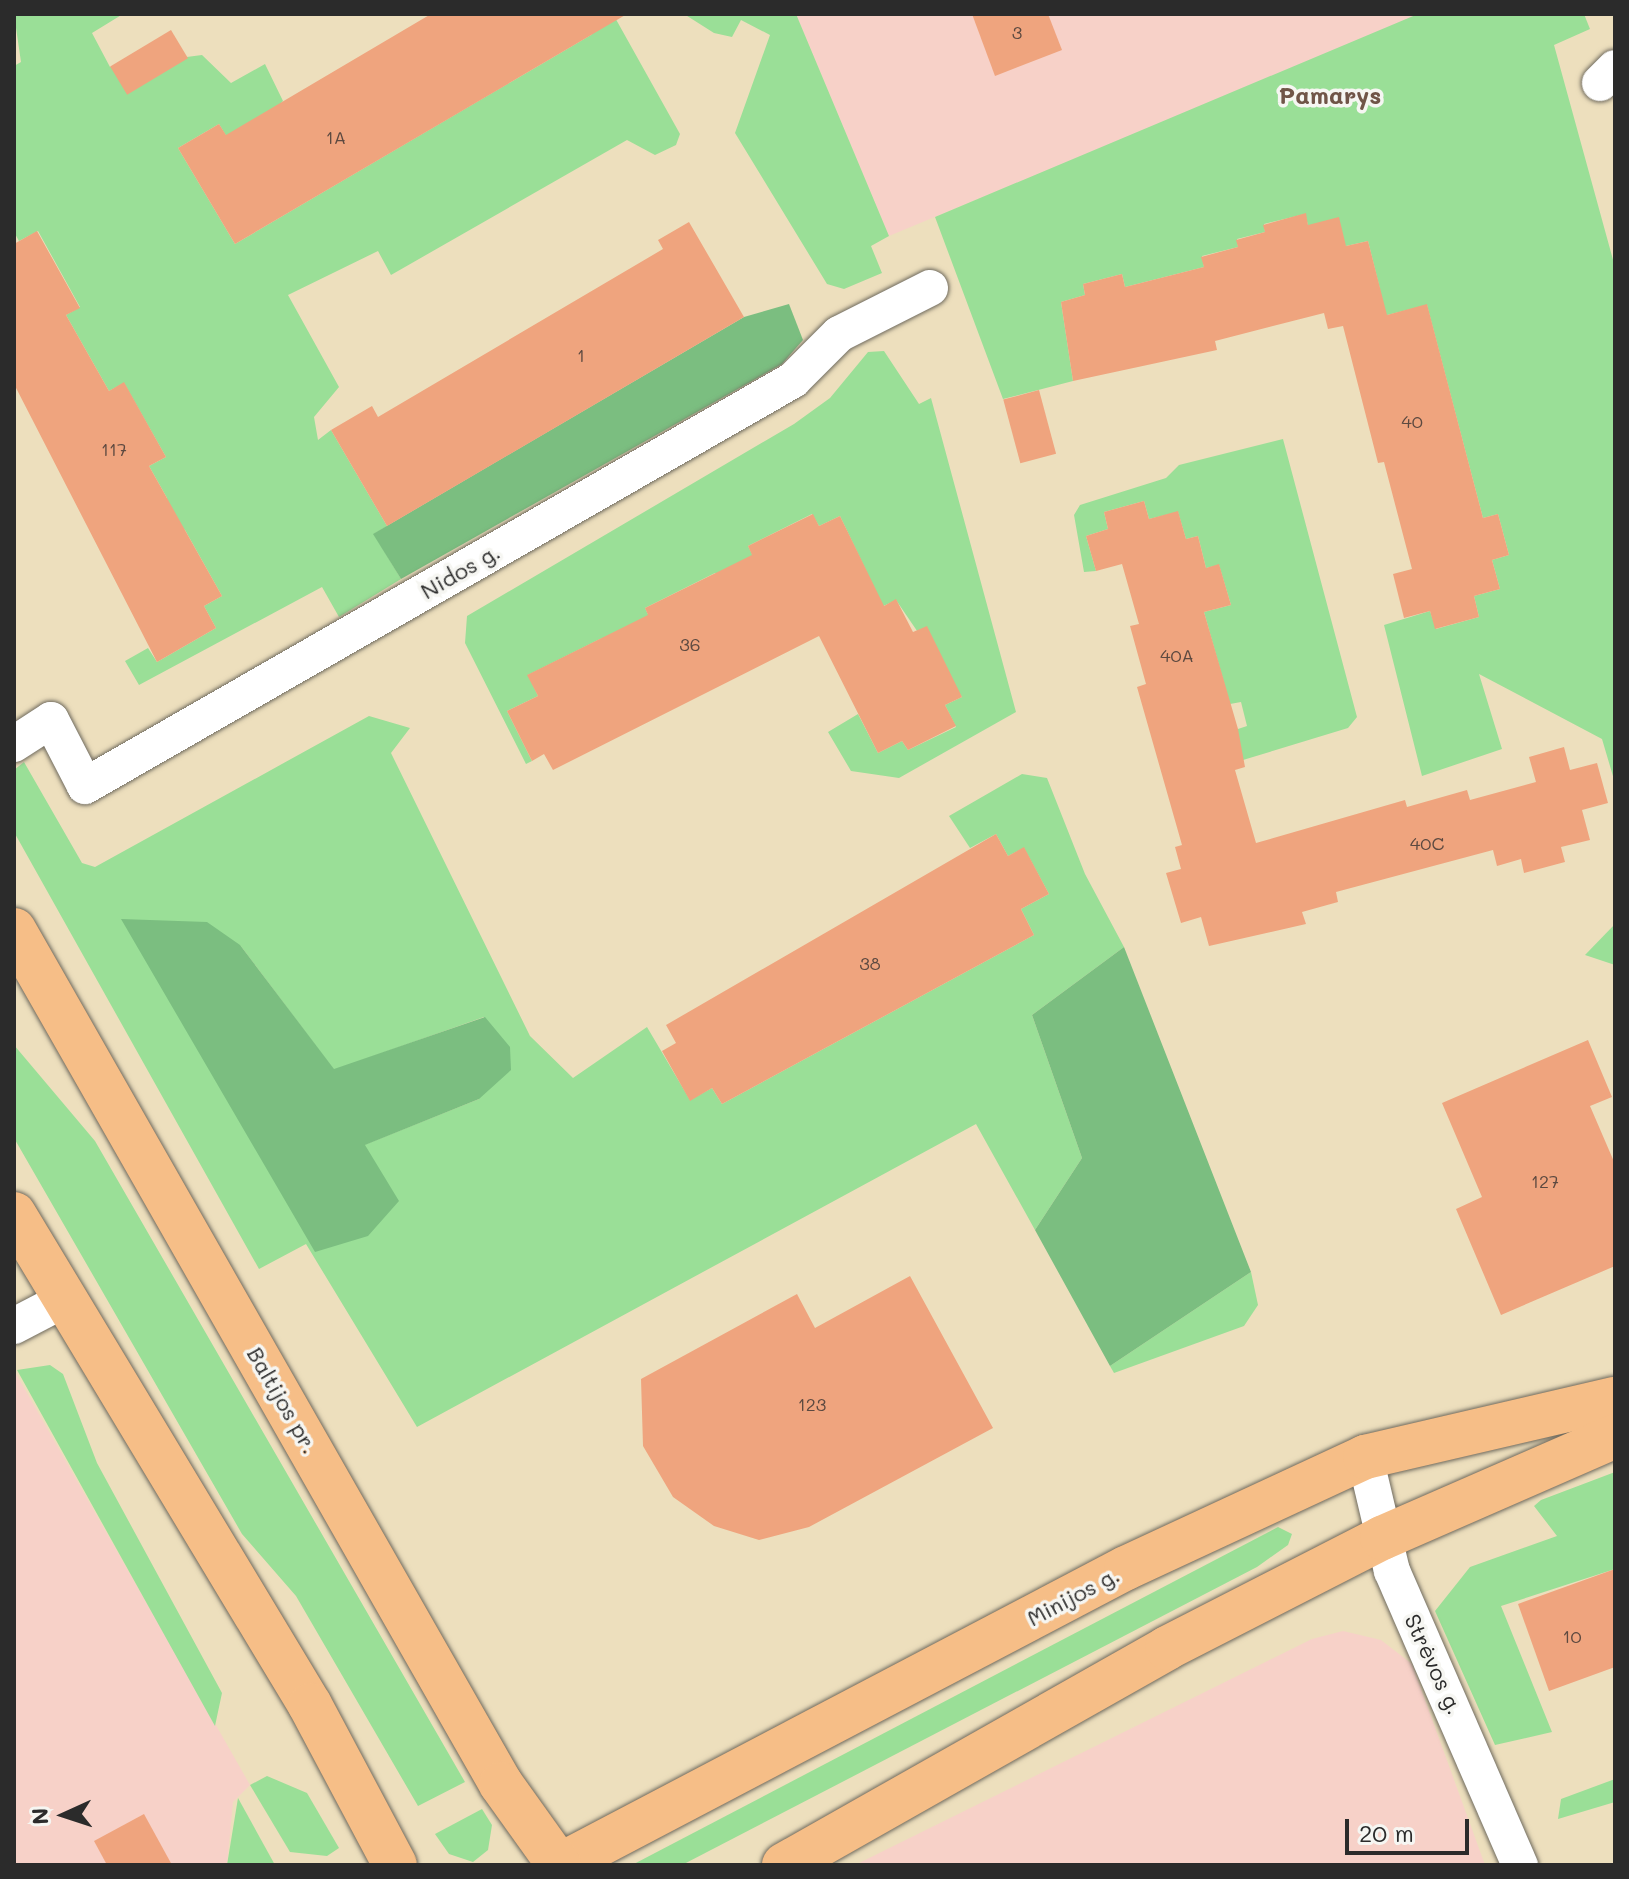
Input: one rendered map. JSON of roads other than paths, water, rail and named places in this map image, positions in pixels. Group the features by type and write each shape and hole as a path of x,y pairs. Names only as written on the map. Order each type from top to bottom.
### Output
{"main road":[{"name":"Baltijos pr.","path":"14,930 501,1784 559,1865"},
{"path":"14,1214 310,1705 395,1865"},
{"name":"Minijos g.","path":"559,1865 1126,1568 1365,1457 1615,1399"},
{"path":"784,1865 1167,1648 1382,1538 1615,1436"}],"street":[{"name":"Nidos g.","path":"14,744 51,720 85,786 793,380 839,334 930,288"},
{"path":"14,1326 64,1300"},
{"name":"Strėvos g.","path":"1365,1457 1382,1538 1520,1865"}],"district":[{"name":"Pamarys","path":"1330,95"}]}
